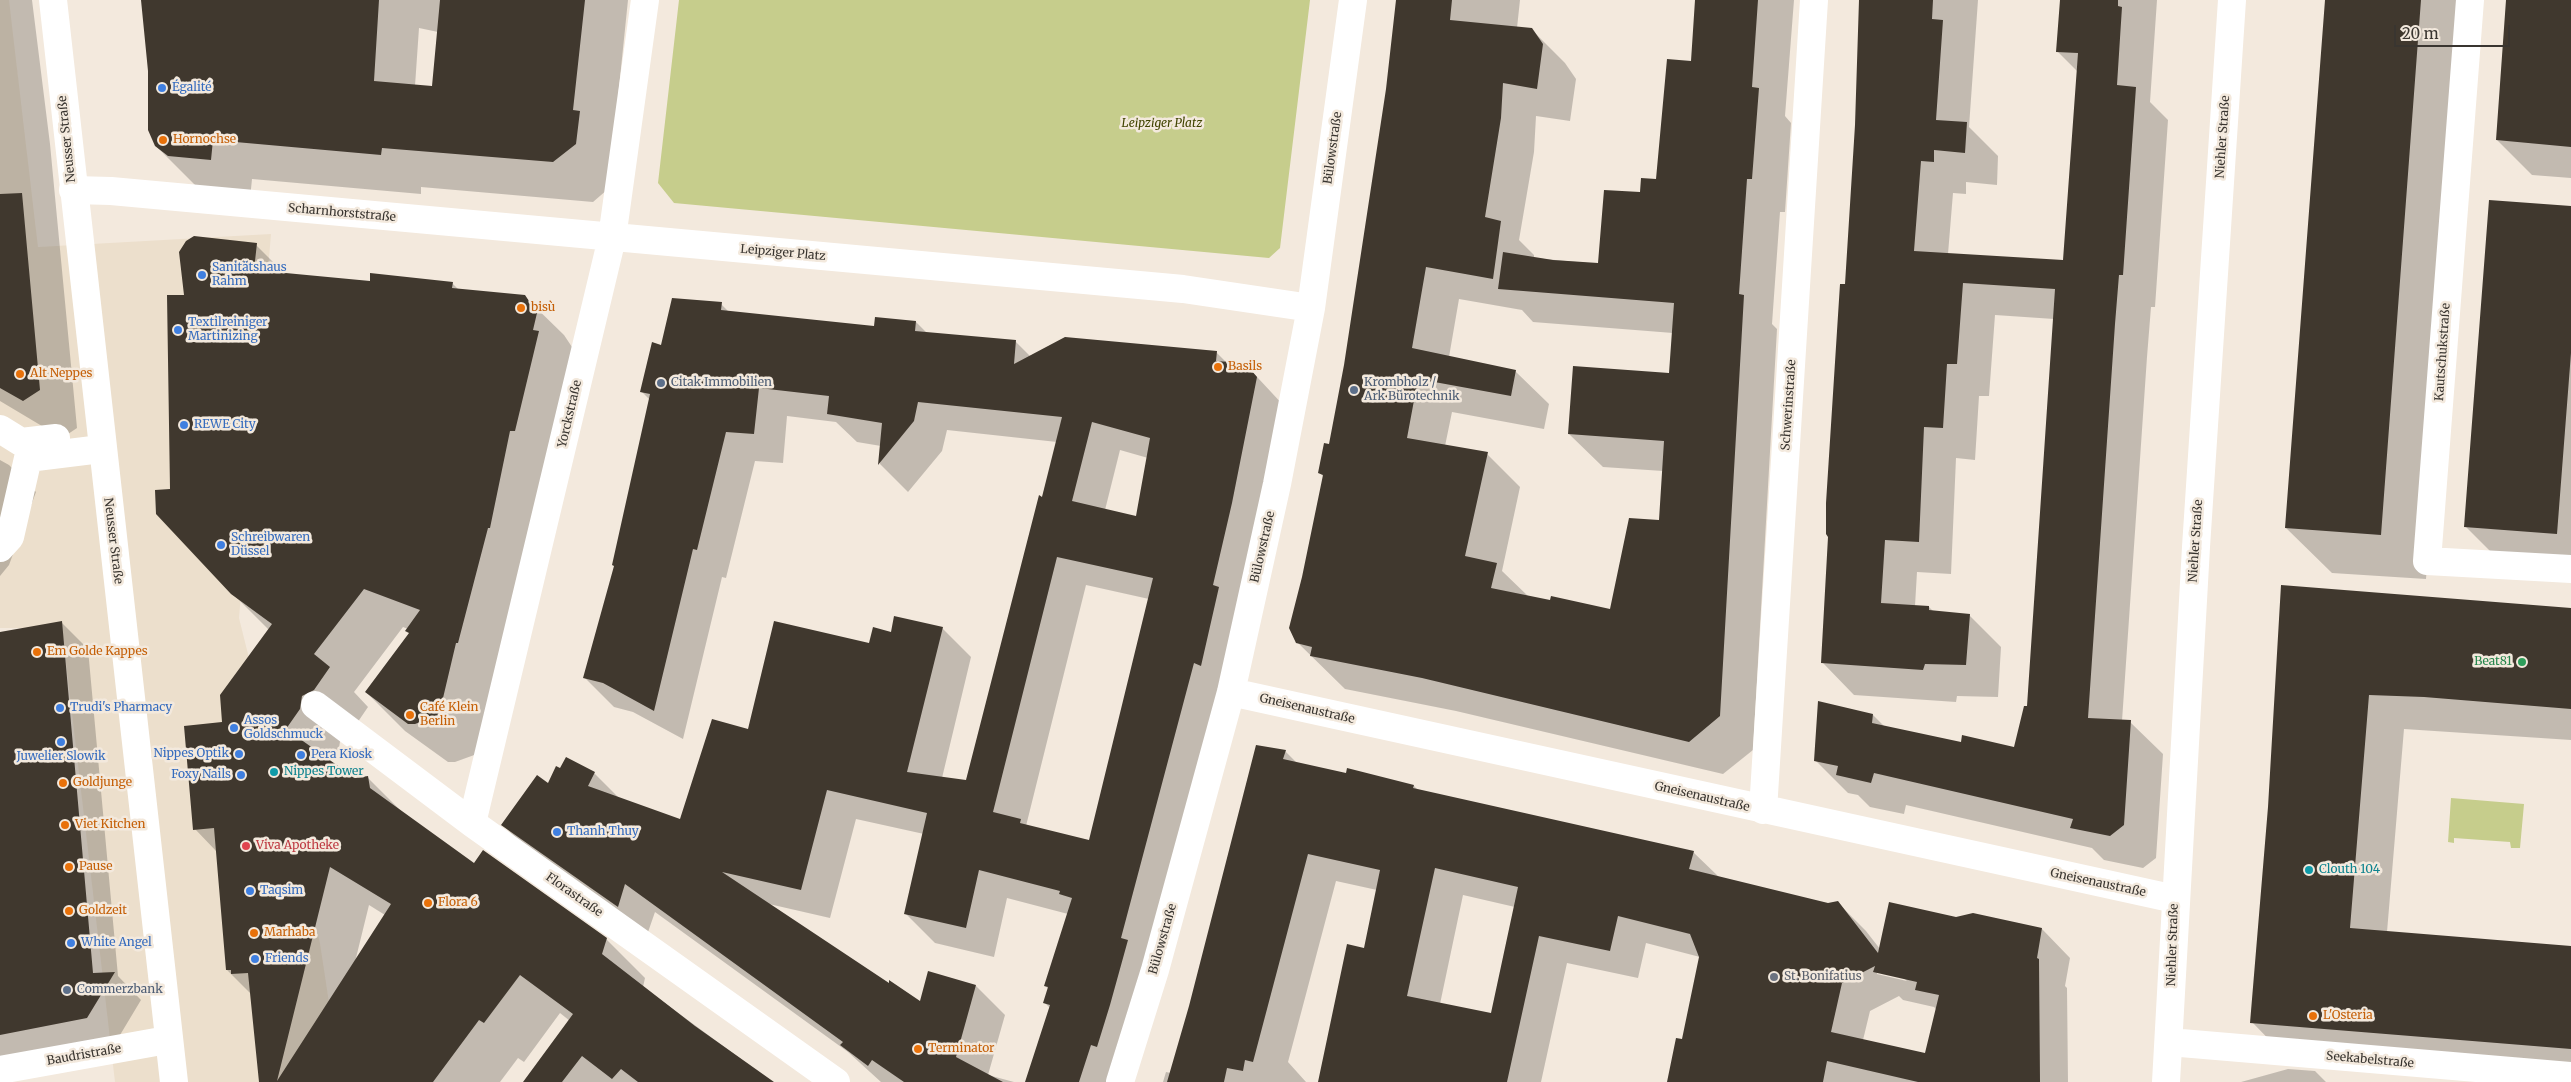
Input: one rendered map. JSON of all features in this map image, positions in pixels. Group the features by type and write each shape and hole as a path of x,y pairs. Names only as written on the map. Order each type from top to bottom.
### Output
{"street":[{"name":"Neusser Straße","path":"53,0 135,731 167,1040 174,1082"},
{"name":"Yorckstraße","path":"472,823 612,238 645,0"},
{"name":"Bülowstraße","path":"1120,1082 1155,970 1231,692 1278,484 1311,308 1353,0"},
{"name":"Schwerinstraße","path":"1763,810 1814,0"},
{"name":"Niehler Straße","path":"2166,1082 2175,899 2232,0"},
{"name":"Kautschukstraße","path":"2470,0 2427,561 2571,569"},
{"name":"Scharnhorststraße","path":"73,190 121,192 612,238"},
{"name":"Leipziger Platz","path":"612,238 1184,289 1311,308"},
{"path":"0,548 10,537 16,443 101,441"},
{"name":"Gneisenaustraße","path":"1231,692 2175,899"},
{"name":"Florastraße","path":"315,705 472,823 836,1082"},
{"name":"Baudristraße","path":"0,1070 167,1040"},
{"name":"Seekabelstraße","path":"2169,1042 2571,1076"}],"shaded area":[{"path":"0,0 9,0 38,247 271,234 239,618 320,943 341,1082 115,1082 62,628 0,628"}],"green space":[{"name":"Leipziger Platz","path":"679,0 1310,0 1280,248 1269,258 674,203 658,183"},
{"path":"2451,798 2524,804 2520,848 2511,848 2510,842 2454,838 2454,843 2448,842"}],"building":[{"path":"141,0 379,0 374,81 432,86 440,0 585,0 573,110 580,111 576,144 553,162 382,148 381,155 213,140 211,160 168,156 155,146 148,130 148,71"},
{"path":"1396,0 1452,0 1450,20 1532,28 1543,44 1537,89 1503,83 1501,118 1485,217 1501,221 1493,279 1426,267 1412,348 1516,370 1511,396 1418,379 1407,438 1488,452 1465,556 1497,563 1491,588 1550,600 1551,596 1610,609 1629,518 1659,520 1664,441 1568,434 1573,366 1669,373 1674,303 1498,289 1503,252 1553,260 1598,263 1604,190 1640,192 1641,178 1656,179 1667,59 1691,61 1695,0 1758,0 1752,87 1759,88 1752,179 1747,179 1739,294 1744,295 1720,716 1689,742 1422,678 1310,656 1312,647 1296,643 1289,628 1302,577 1323,475 1318,473 1324,443 1329,444 1344,365 1386,89"},
{"path":"1859,0 1933,0 1932,19 1943,20 1936,120 1967,122 1965,153 1934,150 1934,162 1921,161 1914,251 2063,260 2078,53 2056,52 2060,0 2118,0 2118,6 2122,7 2117,85 2136,87 2123,275 2119,275 2115,324 2088,718 2131,720 2124,825 2110,836 2070,828 2073,819 1874,773 1871,783 1836,775 1838,766 1814,761 1818,701 1873,714 1872,723 1961,742 1962,735 2014,747 2024,706 2027,706 2055,289 1963,283 1957,364 1947,364 1943,428 1924,427 1919,542 1885,540 1881,603 1929,606 1929,610 1970,614 1966,665 1925,664 1923,670 1821,663 1828,537 1826,534 1826,503 1840,284 1845,284 1855,125"},
{"path":"2325,0 2421,0 2381,535 2285,528"},
{"path":"2506,0 2571,0 2571,147 2496,140"},
{"path":"22,193 40,390 23,401 0,388 0,194"},
{"path":"2489,200 2571,206 2571,353 2557,534 2464,527"},
{"path":"194,236 257,243 254,270 370,281 370,273 453,282 452,288 525,295 537,313 533,330 539,331 515,431 510,431 490,528 488,528 458,643 456,643 439,715 415,724 408,724 365,692 409,633 405,631 420,610 364,589 314,654 330,667 314,690 302,696 300,709 286,729 355,778 368,776 370,788 474,863 483,850 607,938 602,954 695,1026 774,1082 638,1082 621,1069 612,1079 582,1056 562,1082 523,1082 573,1014 520,975 484,1023 479,1020 433,1082 259,1082 248,973 231,974 231,970 226,970 214,828 193,830 184,726 222,722 220,695 272,624 231,594 156,514 155,490 170,489 167,295 184,295 179,252 186,241","holes":["330,867 391,904 277,1081"]},
{"path":"672,298 722,302 721,310 874,326 875,317 916,321 915,331 1016,340 1014,364 1065,337 1217,351 1216,361 1245,363 1257,377 1232,503 1213,585 1219,587 1201,666 1194,663 1121,938 1128,940 1110,1005 1097,1047 1091,1045 1079,1082 1025,1082 1050,1005 1043,1003 1048,987 1044,986 1072,898 1059,894 1060,891 979,870 966,928 904,914 927,813 827,790 801,890 722,872 889,983 889,980 920,1001 928,971 976,985 956,1057 1003,1082 904,1082 872,1060 868,1066 840,1045 843,1042 625,884 618,907 501,825 537,775 548,783 556,766 560,768 566,757 595,772 588,786 680,819 712,719 748,729 774,621 869,643 873,627 891,632 894,616 943,627 907,772 966,780 1039,495 1042,497 1062,417 918,402 914,421 878,465 882,423 827,414 829,396 759,388 754,434 726,432 697,550 693,549 654,711 603,683 583,678 614,566 612,565 650,394 640,392 652,342 661,345","holes":["1092,422 1150,438 1136,516 1072,501","1057,557 1153,578 1089,840 1020,823 1021,819 993,812"]},
{"name":"Clouth 104","path":"2281,585 2571,608 2571,709 2424,697 2369,695 2350,928 2571,946 2571,1049 2250,1023 2268,807"},
{"path":"62,621 93,973 115,972 87,1018 0,1035 0,632"},
{"path":"1256,745 1286,750 1283,759 1346,773 1347,768 1414,785 1413,788 1694,851 1689,869 1828,903 1838,901 1878,953 1889,902 1956,917 1973,913 2042,928 2037,958 2039,959 2040,1082 1918,1082 1827,1061 1823,1082 1667,1082 1676,1038 1682,1039 1699,957 1690,934 1618,916 1610,951 1539,936 1507,1082 1318,1082 1347,944 1364,948 1380,870 1308,854 1253,1062 1245,1060 1243,1071 1227,1068 1224,1082 1167,1082 1189,1006","holes":["1435,868 1518,887 1491,1013 1407,996","1875,966 1873,972 1917,982 1915,990 1939,995 1925,1053 1831,1032 1842,983"]}],"place":[{"name":"Égalité","path":"162,88"},
{"name":"Hornochse","path":"163,140"},
{"name":"Sanitätshaus Rahm","path":"202,275"},
{"name":"bisù","path":"521,308"},
{"name":"Textilreiniger Martinizing","path":"178,330"},
{"name":"Basils","path":"1218,367"},
{"name":"Alt Neppes","path":"20,374"},
{"name":"Citak Immobilien","path":"661,383"},
{"name":"Krombholz / Ark Bürotechnik","path":"1354,390"},
{"name":"REWE City","path":"184,425"},
{"name":"Schreibwaren Düssel","path":"221,545"},
{"name":"Em Golde Kappes","path":"37,652"},
{"name":"Beat81","path":"2522,662"},
{"name":"Trudi's Pharmacy","path":"60,708"},
{"name":"Café Klein Berlin","path":"410,715"},
{"name":"Assos Goldschmuck","path":"234,728"},
{"name":"Juwelier Slowik","path":"61,742"},
{"name":"Nippes Optik","path":"239,754"},
{"name":"Pera Kiosk","path":"301,755"},
{"name":"Nippes Tower","path":"274,772"},
{"name":"Foxy Nails","path":"241,775"},
{"name":"Goldjunge","path":"63,783"},
{"name":"Viet Kitchen","path":"65,825"},
{"name":"Thanh Thuy","path":"557,832"},
{"name":"Viva Apotheke","path":"246,846"},
{"name":"Pause","path":"69,867"},
{"name":"Clouth 104","path":"2309,870"},
{"name":"Taqsim","path":"250,891"},
{"name":"Flora 6","path":"428,903"},
{"name":"Goldzeit","path":"69,911"},
{"name":"Marhaba","path":"254,933"},
{"name":"White Angel","path":"71,943"},
{"name":"Friends","path":"255,959"},
{"name":"St. Bonifatius","path":"1774,977"},
{"name":"Commerzbank","path":"67,990"},
{"name":"L'Osteria","path":"2313,1016"},
{"name":"Terminator","path":"918,1049"}]}
